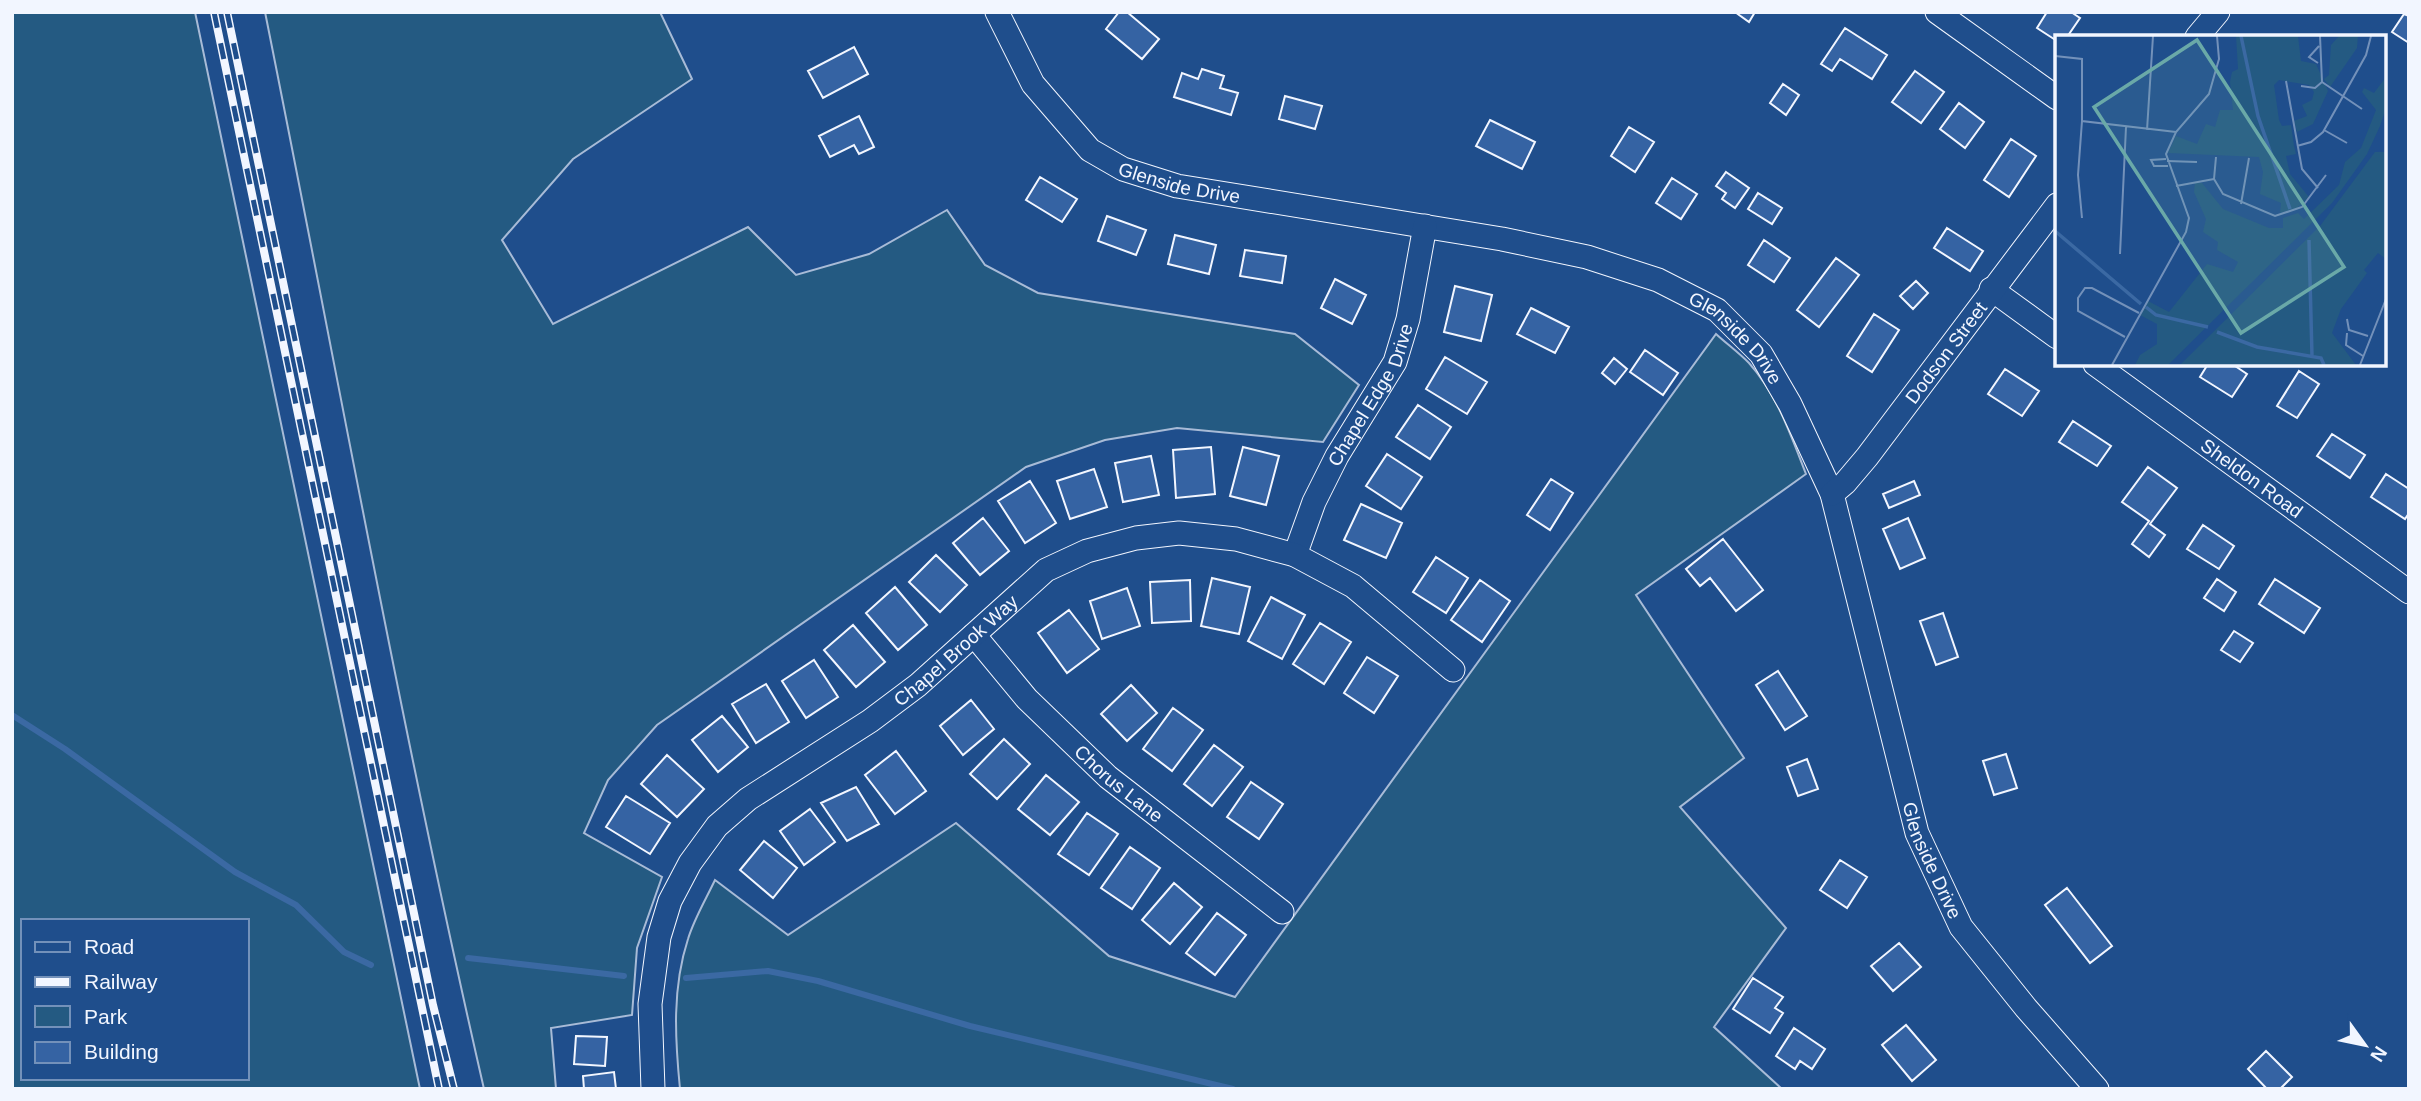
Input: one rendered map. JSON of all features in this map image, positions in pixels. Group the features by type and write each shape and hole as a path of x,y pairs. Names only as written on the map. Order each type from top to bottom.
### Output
{"street":[{"name":"Glenside Drive","path":"997,12 1033,84 1090,150 1124,169 1177,186 1502,239 1587,257 1658,280 1717,310 1761,354 1790,404 1832,494 1917,833 1961,927 2026,1008 2097,1089"},
{"path":"1937,12 2055,97"},
{"path":"2199,35 2218,12"},
{"name":"Dodson Street","path":"1832,494 1846,483 1867,457 2055,208"},
{"name":"Chapel Edge Drive","path":"1294,555 1314,502 1337,456 1395,362 1408,319 1425,226"},
{"path":"1991,289 2055,336"},
{"name":"Sheldon Road","path":"2098,366 2409,592"},
{"name":"Chapel Brook Way","path":"653,1089 650,1003 659,937 670,901 690,863 717,826 748,799 870,721 918,685 1046,570 1087,551 1136,538 1179,533 1225,538 1294,555 1353,586 1453,670"},
{"name":"Chorus Lane","path":"974,635 1027,699 1108,777 1282,912"}],"green space":[{"path":"12,12 195,12 420,1089 12,1089"},
{"path":"265,12 660,12 692,79 573,159 502,240 553,324 748,227 796,275 869,254 947,210 985,265 1038,293 1295,334 1359,385 1323,442 1177,428 1105,440 1026,467 657,725 608,780 584,833 662,877 637,948 632,1015 551,1028 556,1089 484,1089 425,821"},
{"path":"1716,334 1749,363 1768,388 1806,474 1636,595 1744,758 1680,807 1786,928 1714,1027 1782,1089 680,1089 676,1032 679,976 691,932 715,880 788,935 956,823 1109,956 1235,997"}],"building":[{"path":"1119,12 1127,12 1159,39 1142,59 1106,29"},
{"path":"1735,12 1755,12 1749,22"},
{"path":"2047,12 2071,12 2080,18 2068,35 2055,35 2055,40 2037,28"},
{"path":"2404,14 2409,16 2409,43 2392,32"},
{"path":"1845,28 1887,55 1872,79 1840,59 1832,71 1821,64"},
{"path":"854,47 868,74 823,98 808,71"},
{"path":"1202,69 1224,76 1220,88 1238,93 1231,115 1174,97 1182,73 1198,79"},
{"path":"1915,71 1944,92 1921,123 1892,102"},
{"path":"1783,84 1799,95 1786,115 1770,103"},
{"path":"1285,96 1322,106 1315,129 1279,119"},
{"path":"1959,103 1984,122 1965,148 1940,129"},
{"path":"859,116 874,147 859,154 854,145 830,157 819,136"},
{"path":"1490,120 1535,142 1522,169 1476,146"},
{"path":"1629,127 1654,142 1635,172 1611,156"},
{"path":"2011,139 2036,156 2009,197 1984,180"},
{"path":"1726,172 1749,188 1735,208 1722,199 1726,193 1716,186"},
{"path":"1040,177 1077,199 1062,222 1026,200"},
{"path":"1672,178 1697,194 1681,219 1656,203"},
{"path":"1758,193 1782,208 1772,224 1748,209"},
{"path":"1107,216 1146,230 1136,255 1098,241"},
{"path":"1947,228 1983,251 1970,271 1934,248"},
{"path":"1175,235 1216,245 1209,274 1168,264"},
{"path":"1764,240 1790,258 1774,282 1748,265"},
{"path":"1245,250 1286,256 1282,283 1240,276"},
{"path":"1836,258 1859,275 1819,327 1797,310"},
{"path":"1335,279 1366,295 1352,324 1321,308"},
{"path":"1916,281 1928,293 1913,309 1900,296"},
{"path":"1455,286 1492,295 1481,341 1444,332"},
{"path":"1531,308 1569,327 1555,353 1517,334"},
{"path":"1874,314 1899,330 1872,372 1847,356"},
{"path":"1645,350 1678,373 1663,395 1630,372"},
{"path":"1445,357 1487,382 1467,414 1426,389"},
{"path":"1614,358 1627,369 1615,384 1602,373"},
{"path":"2207,366 2235,366 2247,374 2232,397 2200,377"},
{"path":"2005,369 2039,391 2022,416 1988,394"},
{"path":"2299,371 2319,384 2297,418 2277,406"},
{"path":"1418,405 1451,427 1430,459 1396,437"},
{"path":"2073,421 2111,446 2097,466 2059,442"},
{"path":"2332,434 2365,455 2350,478 2317,456"},
{"path":"1211,447 1215,494 1176,498 1173,450"},
{"path":"1243,447 1279,456 1266,505 1230,496"},
{"path":"1387,454 1422,477 1401,509 1366,486"},
{"path":"1151,456 1159,495 1123,502 1115,463"},
{"path":"2148,467 2177,488 2150,524 2165,535 2149,557 2132,544 2149,521 2122,502"},
{"path":"1094,469 1107,507 1070,519 1057,481"},
{"path":"2386,474 2409,489 2409,513 2405,519 2371,497"},
{"path":"1551,479 1573,493 1550,530 1527,515"},
{"path":"1030,481 1056,523 1025,543 998,501"},
{"path":"1914,481 1920,495 1889,508 1883,494"},
{"path":"1361,504 1402,523 1386,558 1344,540"},
{"path":"983,518 1009,551 980,575 953,543"},
{"path":"1908,518 1925,558 1900,569 1883,529"},
{"path":"2203,525 2234,546 2219,569 2187,549"},
{"path":"1723,539 1763,590 1736,611 1710,578 1700,586 1686,569"},
{"path":"936,555 967,585 940,612 909,582"},
{"path":"1436,557 1468,578 1446,613 1413,592"},
{"path":"1212,578 1250,587 1239,634 1201,626"},
{"path":"2217,579 2236,592 2224,611 2204,598"},
{"path":"2275,579 2320,608 2304,633 2259,604"},
{"path":"1190,580 1191,621 1152,623 1150,582"},
{"path":"1480,580 1510,601 1482,642 1451,620"},
{"path":"895,587 927,625 898,650 866,613"},
{"path":"1127,588 1140,626 1102,639 1090,601"},
{"path":"1271,597 1305,615 1282,659 1248,641"},
{"path":"1069,610 1099,649 1067,673 1038,633"},
{"path":"1943,613 1958,657 1936,665 1920,621"},
{"path":"1320,623 1351,642 1324,684 1293,664"},
{"path":"853,625 885,662 856,687 824,650"},
{"path":"2234,631 2253,643 2240,662 2221,650"},
{"path":"1367,657 1398,676 1374,713 1344,693"},
{"path":"814,660 838,697 806,718 782,681"},
{"path":"1778,671 1807,716 1785,730 1756,685"},
{"path":"766,684 789,722 756,743 732,704"},
{"path":"1131,685 1157,713 1127,741 1101,714"},
{"path":"971,700 994,729 963,755 940,726"},
{"path":"1173,708 1203,730 1172,771 1143,749"},
{"path":"722,716 748,747 718,772 692,740"},
{"path":"1004,739 1030,764 997,799 970,774"},
{"path":"1214,745 1243,767 1212,806 1184,784"},
{"path":"896,751 926,791 895,814 865,775"},
{"path":"2006,754 2017,788 1994,795 1983,761"},
{"path":"667,755 704,789 677,817 641,784"},
{"path":"1807,759 1818,789 1798,796 1787,767"},
{"path":"1046,775 1079,802 1050,835 1018,809"},
{"path":"1251,782 1283,804 1259,839 1227,817"},
{"path":"856,787 879,824 847,841 821,803"},
{"path":"626,796 670,823 650,854 606,827"},
{"path":"810,809 835,842 804,865 780,831"},
{"path":"1087,813 1118,834 1089,875 1058,854"},
{"path":"764,841 797,868 773,898 740,870"},
{"path":"1130,847 1160,868 1132,909 1101,888"},
{"path":"1840,860 1867,877 1847,908 1820,890"},
{"path":"1174,883 1202,907 1170,944 1142,920"},
{"path":"2067,888 2112,946 2090,963 2045,905"},
{"path":"1217,913 1246,935 1215,975 1186,953"},
{"path":"1899,943 1921,967 1893,991 1871,966"},
{"path":"1753,978 1783,997 1775,1008 1783,1013 1770,1033 1733,1009"},
{"path":"1906,1025 1936,1060 1912,1081 1882,1045"},
{"path":"1794,1028 1825,1049 1812,1069 1800,1061 1795,1069 1776,1056"},
{"path":"576,1036 607,1037 605,1066 574,1064"},
{"path":"2266,1051 2292,1077 2280,1089 2267,1089 2248,1069"},
{"path":"614,1072 616,1089 584,1089 583,1076"}],"waterway":[{"path":"12,715 65,749 235,872 296,905 344,952 371,965"},
{"path":"468,958 624,976"},
{"path":"686,978 768,971 818,981 970,1026 1233,1089"}],"railway":[{"path":"214,12 439,1089"},
{"path":"227,12 433,1005 454,1089"}]}
